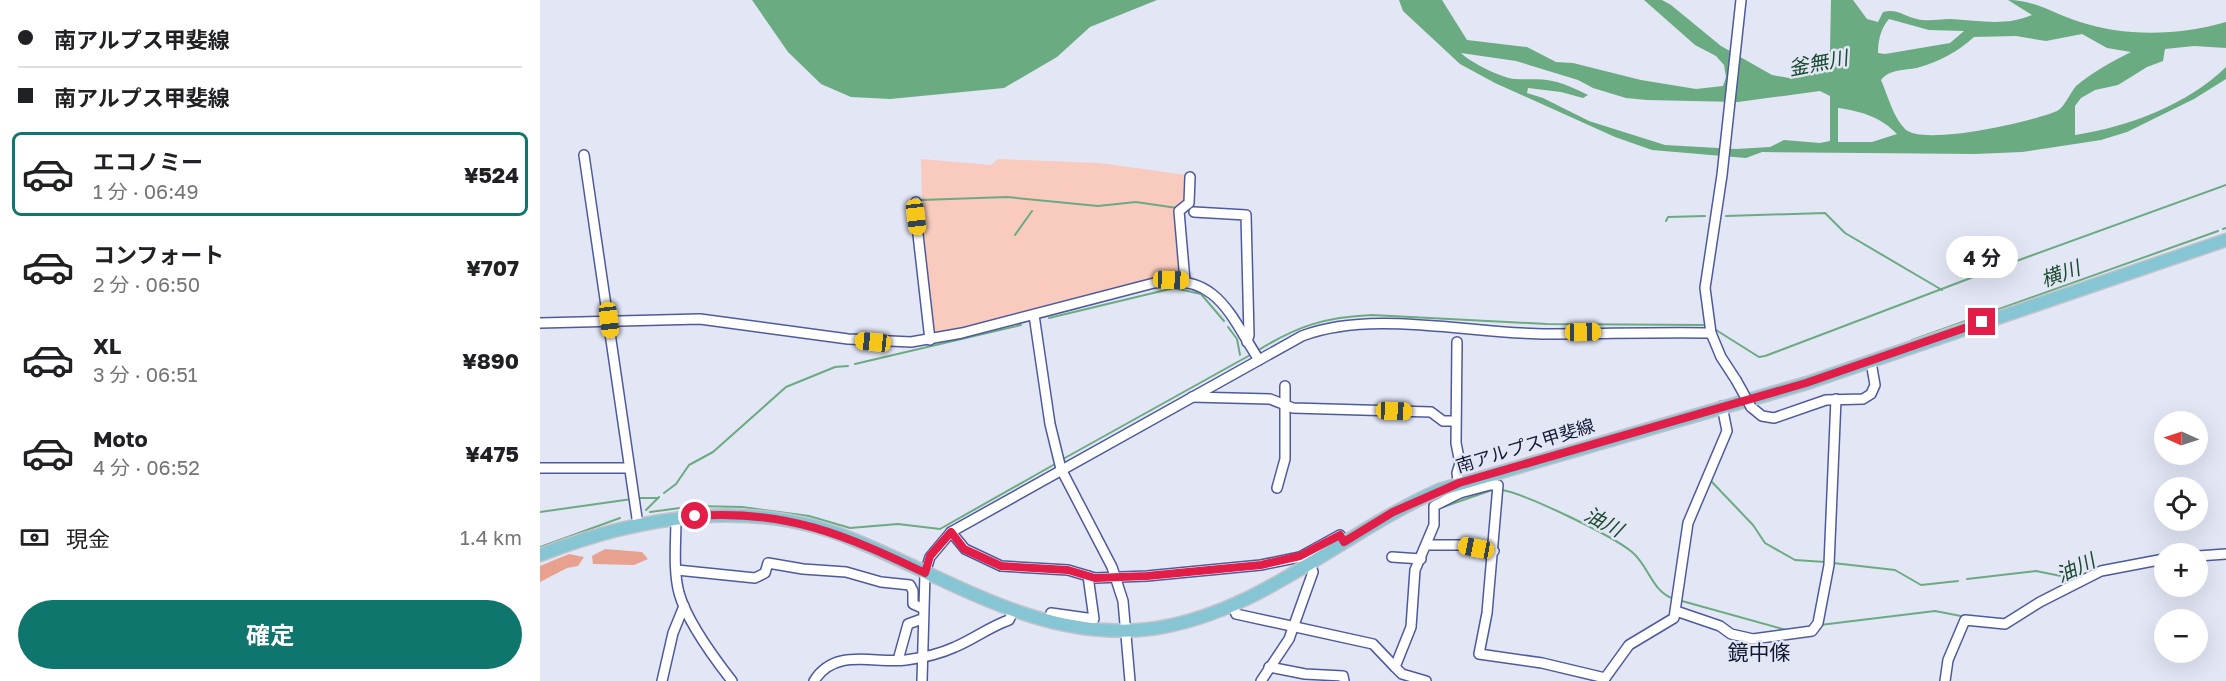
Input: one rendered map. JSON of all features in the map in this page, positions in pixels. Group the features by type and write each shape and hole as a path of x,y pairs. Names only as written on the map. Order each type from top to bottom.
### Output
{"main road":[{"name":"南アルプス甲斐線","path":"540,555 580,540 638,525 676,518 741,515 795,522 854,540 1013,611 1050,622 1080,628 1127,630 1172,625 1233,605 1393,512 1460,488 1871,362 2226,240"}],"street":[{"path":"1741,0 1718,192 1705,276 1711,333 1721,357 1752,407 1762,416 1774,418 1818,402 1836,399 1858,400 1871,394 1876,380 1871,362"},
{"path":"584,155 638,525"},
{"path":"1185,281 1179,212 1189,203 1190,177"},
{"path":"916,201 930,340"},
{"path":"1194,212 1246,214 1249,335 1247,342"},
{"path":"540,323 700,319 873,342 930,340 1155,284 1185,281 1209,290 1259,360"},
{"path":"1034,315 1050,424 1061,469 1116,578 1127,630 1130,681"},
{"path":"922,681 922,608 925,573 934,551 951,532 1191,396 1317,331 1371,324 1546,334 1711,333"},
{"path":"1457,342 1455,443 1461,463 1457,473 1460,488"},
{"path":"1276,488 1285,459 1287,406 1285,386"},
{"path":"1191,396 1270,399 1287,406 1431,412 1443,421 1455,422"},
{"path":"1676,611 1720,626 1731,634 1753,639 1812,631 1818,623 1829,565 1836,399"},
{"path":"1399,674 1411,627 1415,570 1428,544 1434,525 1434,506 1460,488 1490,485 1498,486 1494,551 1487,614 1479,654 1542,663 1604,679 1629,645 1674,618 1688,523 1727,431 1722,406"},
{"path":"540,468 629,468"},
{"path":"676,518 678,591 707,646 732,681"},
{"path":"951,532 964,549 1001,566 1068,570 1088,576 1116,578 1261,565 1300,556 1340,535 1344,542"},
{"path":"1428,544 1459,545 1494,551"},
{"path":"2208,555 2226,554"},
{"path":"1392,557 1421,559"},
{"path":"1945,681 1948,660 1965,620 2005,624 2040,602 2101,572 2154,561"},
{"path":"677,570 756,578 765,573 768,562 803,569 846,572 881,582 910,585 914,591 913,604 922,608"},
{"path":"1261,681 1269,667 1283,651 1294,627 1313,572 1310,562"},
{"path":"1050,622 1051,613 1094,619 1088,576"},
{"path":"1233,605 1236,614 1373,644 1399,674 1426,681"},
{"path":"662,681 673,633 684,606"},
{"path":"814,681 820,670 851,658 898,660 955,647 990,627 1009,620 1013,611"},
{"path":"898,660 908,624 922,619"},
{"path":"1269,667 1305,674 1344,676 1344,681"}],"shaded area":[{"path":"921,159 991,165 998,159 1100,163 1186,175 1186,204 1180,206 1181,274 934,334 919,216 922,207"},
{"path":"605,549 642,552 648,559 634,565 593,564 592,556"},
{"path":"569,554 584,557 578,566 567,568 540,582 540,566"}],"water":[{"path":"752,0 1157,0 1090,27 1057,57 1004,88 890,99 851,97 821,84 788,52"},
{"name":"釜無川","path":"1399,0 1442,0 1467,40 1527,47 1556,62 1573,63 1641,80 1696,89 1723,86 1726,77 1724,65 1716,56 1695,45 1644,0 1662,0 1721,46 1772,75 1789,78 1803,77 1830,50 1831,0 1853,0 1867,19 1878,22 1883,12 1888,11 1925,20 2001,22 2032,15 2008,0 2035,5 2095,26 2132,32 2189,30 2226,22 2226,48 2194,46 2165,49 2163,61 2147,67 2118,85 2095,90 2081,98 2075,106 2075,135 2115,126 2156,112 2193,93 2226,67 2226,79 2194,99 2127,132 2101,140 2022,152 1975,154 1762,152 1746,158 1652,150 1615,137 1495,83 1460,64 1403,11","holes":["1889,19 1929,30 1964,31 1950,43 1885,54 1878,53 1880,34","2082,34 2107,48 2131,52 2102,67 2082,81 2057,111 2004,126 1955,134 1916,134 1905,129 1894,112 1881,80 1889,73 1920,67 1942,59 1974,37 2016,36 2046,41","1461,53 1516,61 1626,98 1647,100 1738,102 1820,91 1830,96 1830,141 1820,143 1784,140 1770,147 1736,149 1665,145 1589,121 1543,98 1527,93 1528,88 1561,92 1583,98 1588,95 1576,89 1552,81 1509,78 1471,61","1838,108 1870,116 1884,123 1897,134 1872,142 1838,142"]}],"waterway":[{"path":"1716,330 1759,357 1765,356 1997,268 2226,185"},
{"path":"921,200 1007,197 1098,206 1136,202 1177,208"},
{"path":"1015,235 1032,211"},
{"path":"1726,216 1825,213 1845,233 1942,290"},
{"path":"1666,221 1668,217 1705,216"},
{"name":"横川","path":"1912,340 2218,231"},
{"path":"1049,318 1174,288 1201,294 1224,321"},
{"path":"1257,351 1285,335 1312,324 1372,315 1547,324 1704,325"},
{"path":"855,364 1021,325"},
{"path":"1228,327 1237,339 1240,355"},
{"path":"1063,459 1252,354"},
{"path":"664,493 676,484 689,465 713,452 786,387 835,367 848,366"},
{"path":"650,512 695,506 742,507 809,516 850,528 898,524 940,529 1055,464"},
{"path":"1711,481 1753,525 1765,543 1795,560 1825,562"},
{"name":"油川","path":"1443,507 1492,490"},
{"name":"油川","path":"1502,490 1549,507 1622,545 1638,558 1661,591 1674,599"},
{"path":"646,510 659,497"},
{"path":"638,498 658,498"},
{"path":"540,512 632,499"},
{"path":"540,547 620,518"},
{"name":"油川","path":"2113,564 2154,556"},
{"path":"1833,563 1895,570 1921,585 1958,581"},
{"path":"1967,579 2036,571 2076,579"},
{"name":"油川","path":"1682,601 1786,630"},
{"name":"油川","path":"1820,625 1935,611 1961,616"}],"district":[{"name":"鏡中條","path":"1759,652"}],"route":[{"path":"695,516 741,515 795,522 854,540 925,573 930,556 951,532 964,549 1001,566 1068,570 1095,578 1147,576 1261,565 1300,556 1340,535 1344,542 1412,502 1459,483 1806,383 1982,322"}]}
